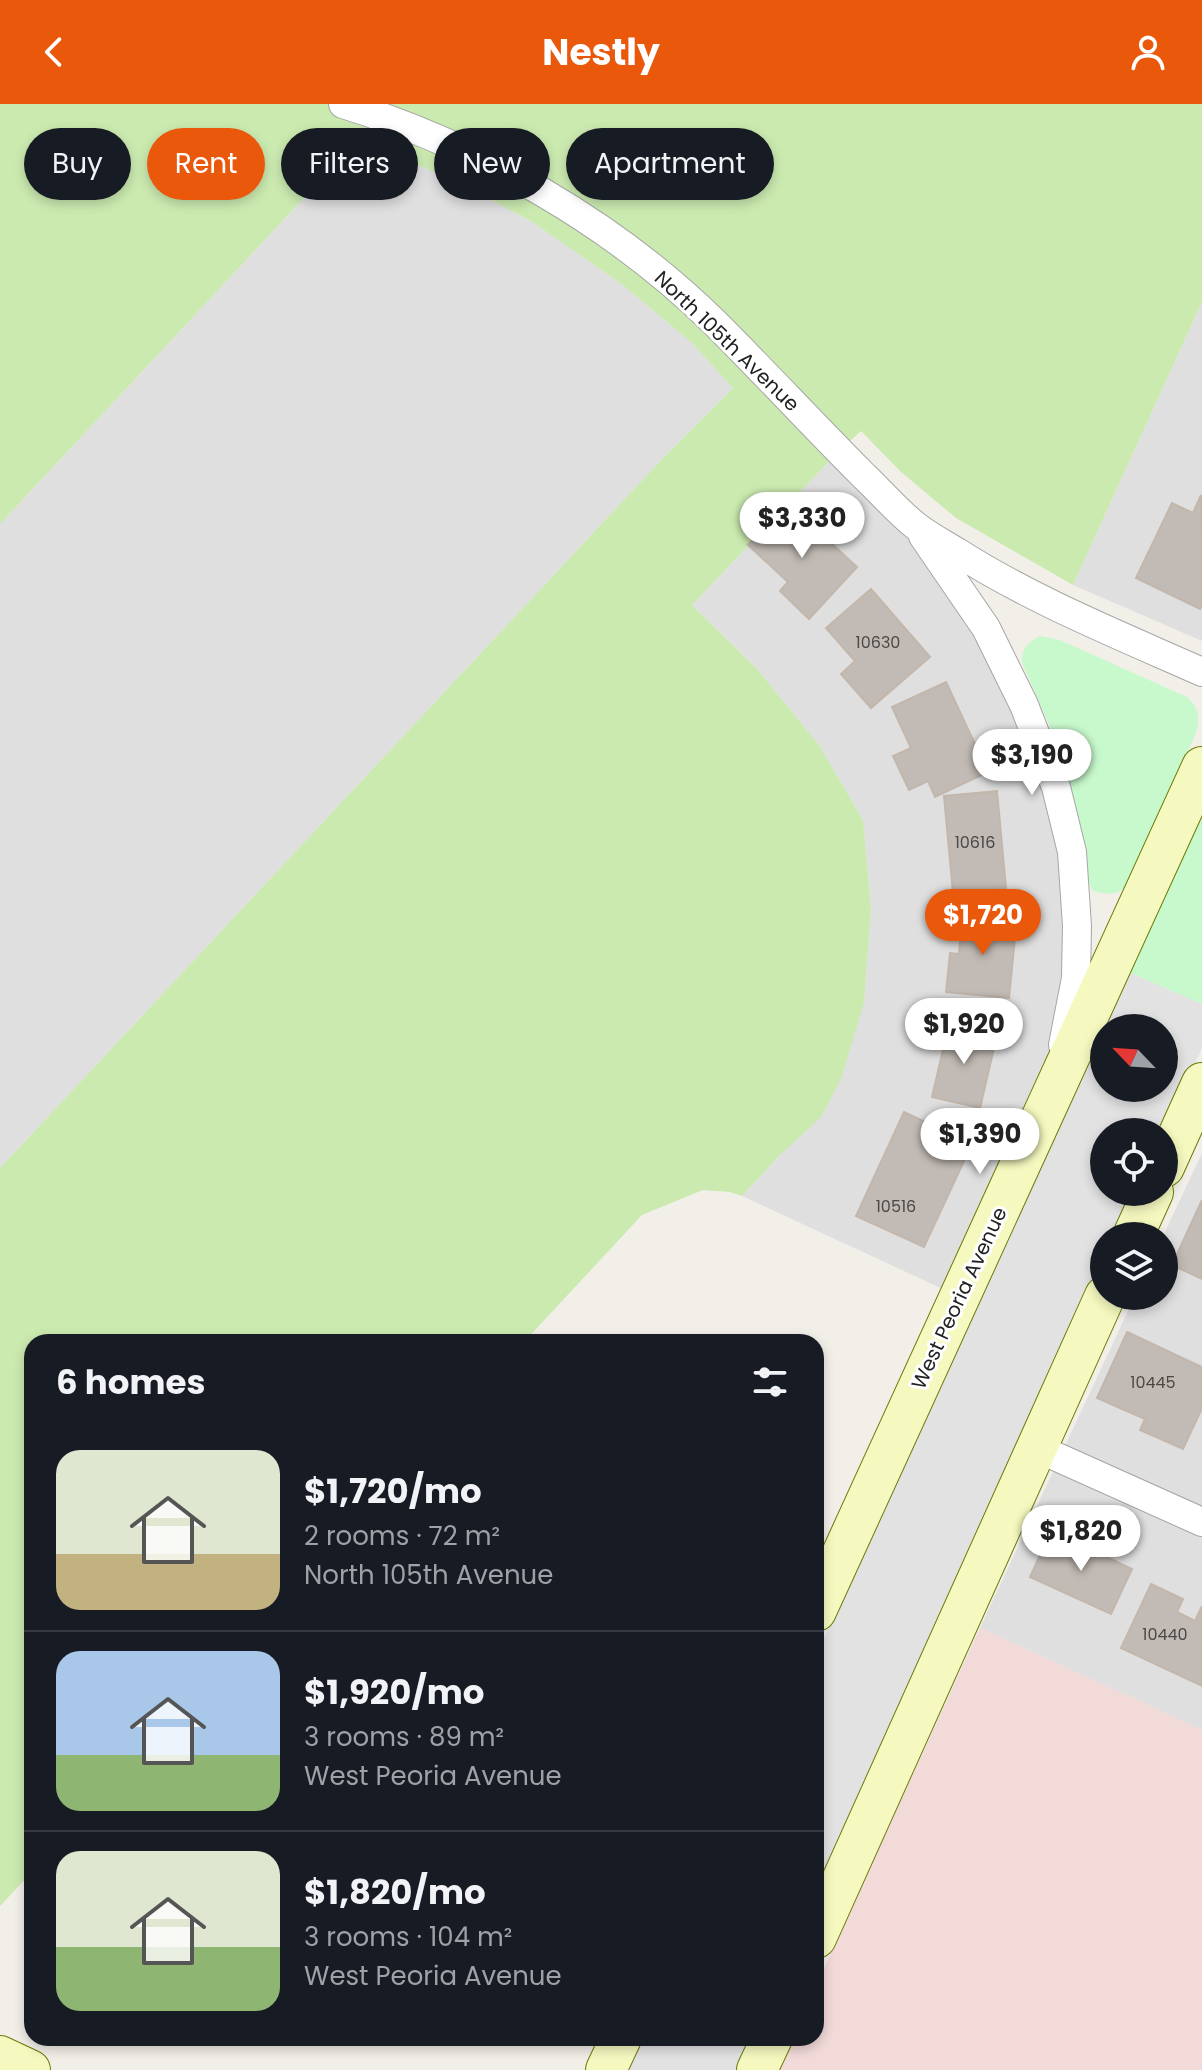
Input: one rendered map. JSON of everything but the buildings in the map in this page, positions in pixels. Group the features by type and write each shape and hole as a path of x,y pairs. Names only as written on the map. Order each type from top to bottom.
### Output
{"street":[{"name":"North 105th Avenue","path":"343,104 472,155 555,199 640,259 712,321 916,526 986,628 1024,705 1056,787 1072,852 1077,926 1076,978 1054,1091"},
{"name":"North 105th Avenue","path":"916,526 987,571 1051,604 1202,672"},
{"name":"West Peoria Avenue","path":"824,1594 1202,767"},
{"path":"1178,1139 1200,1095"},
{"path":"824,1920 1099,1310"},
{"path":"1037,1448 1202,1522"},
{"path":"606,2070 617,2046"},
{"path":"757,2070 768,2046"},
{"path":"0,2056 30,2070"}],"shaded area":[{"path":"418,165 434,172 434,200 491,200 531,221 624,286 691,342 733,388 663,458 0,1168 0,524 302,200 418,200"},
{"path":"1202,302 1202,641 1073,585"},
{"path":"839,451 986,628 1072,852 1054,1091 960,1297 742,1196 780,1155 864,1003 871,909 863,820 819,745 758,670 692,605"},
{"path":"1128,972 1202,1004 1202,1048 1178,1100 1178,1014 1109,1014"},
{"path":"1090,1055 1090,1102 1177,1102 1170,1118 1090,1118 1090,1206 1128,1206 1121,1222 1090,1222 1090,1287 824,1880 824,1638"},
{"path":"1202,1153 1202,1730 980,1628 1128,1310 1178,1310 1178,1222 1170,1222"},
{"path":"980,1628 1202,1730 1202,2070 778,2070 788,2046 824,2046 824,1969"},
{"path":"636,2046 748,2046 738,2070 625,2070"}],"green space":[{"path":"0,104 1202,104 1202,302 1073,585 956,518 901,472 861,431 692,605 758,670 819,745 863,820 871,909 864,1003 841,1079 821,1117 742,1196 703,1190 642,1215 531,1334 24,1334 24,1880 0,1906 0,1168 663,458 733,388 691,342 624,286 531,221 491,200 550,200 550,128 434,128 434,172 418,165 418,128 281,128 281,200 302,200 0,524"},
{"path":"1040,636 1060,640 1187,697 1197,712 1198,723 1193,740 1129,883 1117,892 1093,891 1089,883 1070,783 1059,747 1022,663 1026,646"},
{"path":"1202,805 1202,1004 1128,972"}]}
